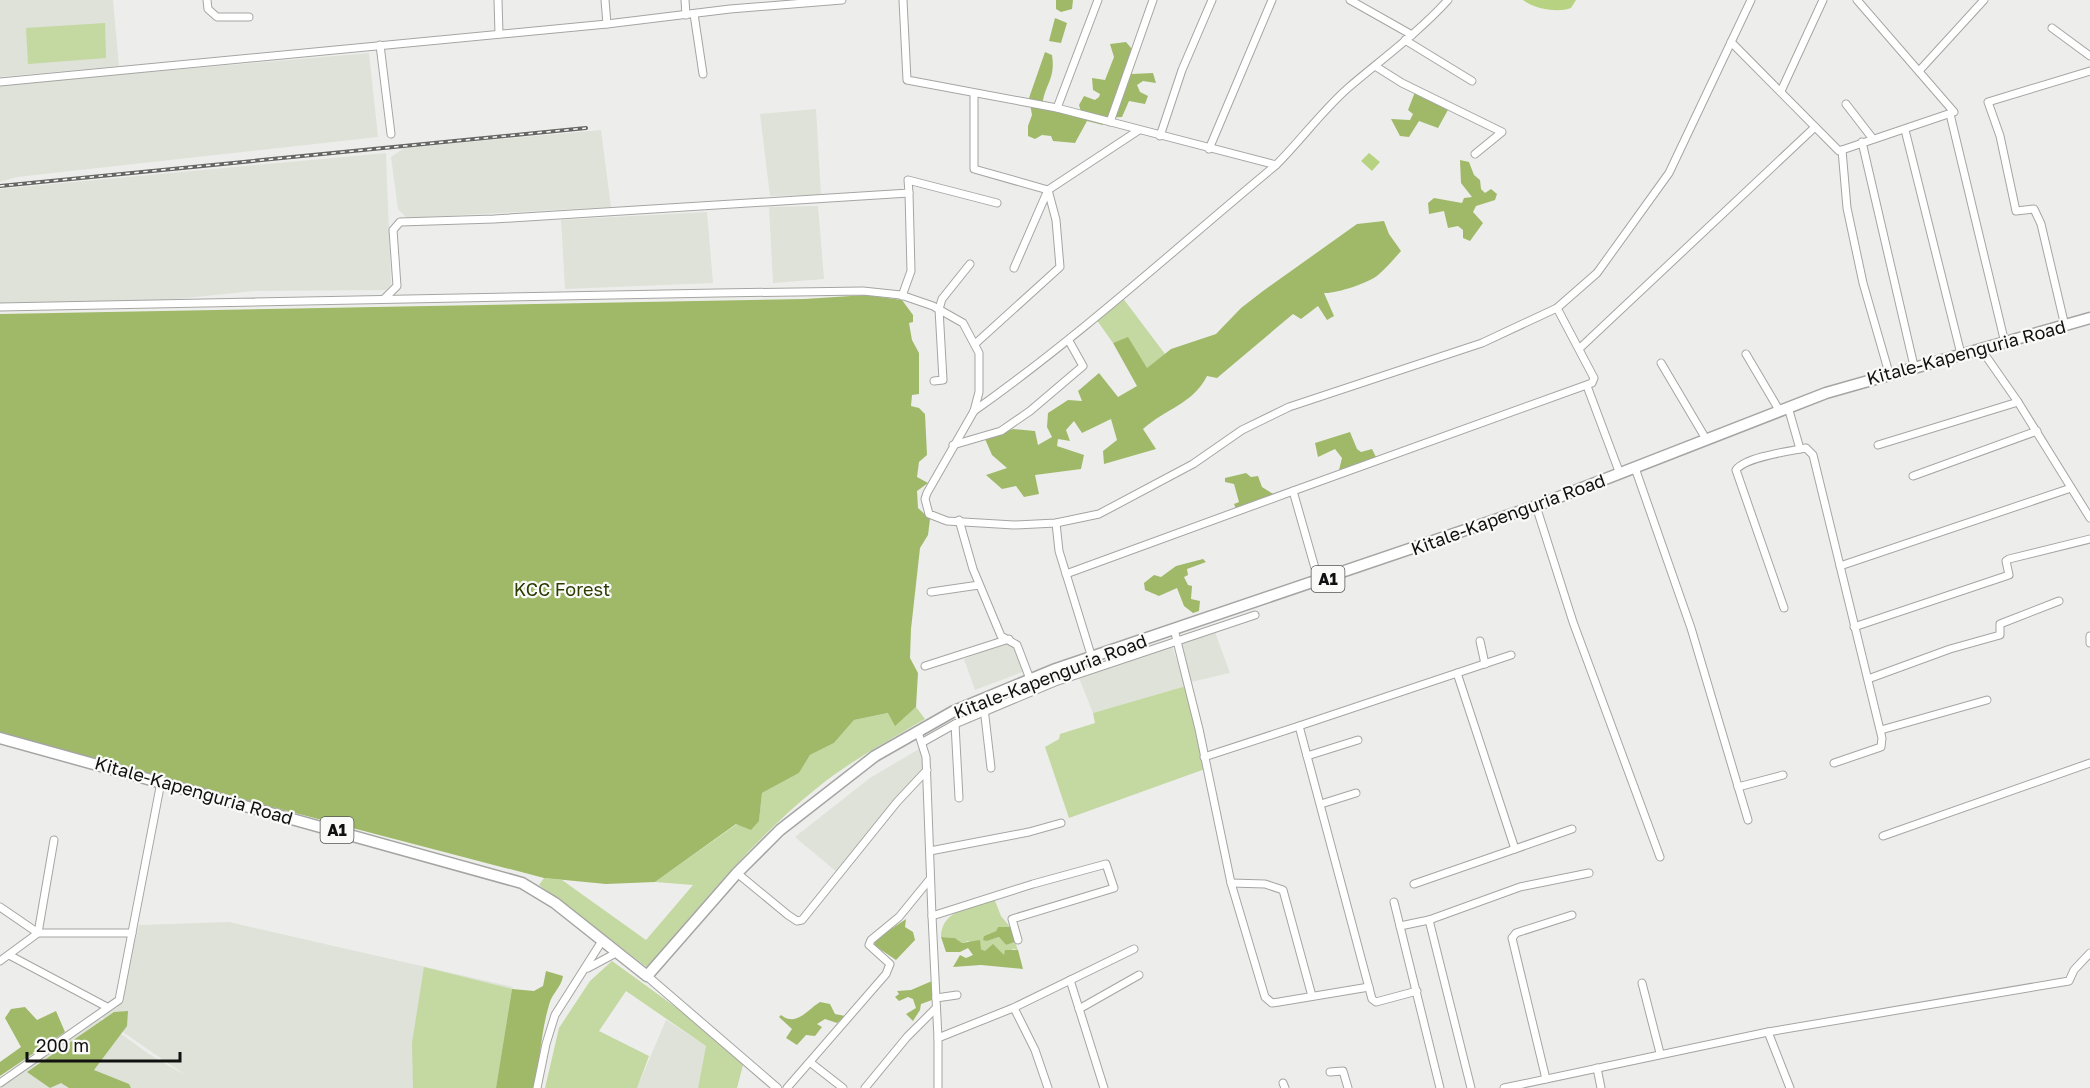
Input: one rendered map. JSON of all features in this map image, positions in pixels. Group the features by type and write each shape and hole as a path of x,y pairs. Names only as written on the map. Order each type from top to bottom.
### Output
{"highway":[{"name":"Kitale-Kapenguria Road","path":"0,738 522,883 555,903 647,976 737,873 780,830 826,792 875,756 921,737 1030,679 1536,506 1784,409 1889,373 2005,344 2090,318"}],"main road":[{"path":"647,976 777,1088"}],"street":[{"path":"207,0 208,9 217,17 249,17"},
{"path":"498,0 499,34"},
{"path":"605,0 607,24"},
{"path":"685,0 686,15"},
{"path":"729,0 730,9"},
{"path":"0,82 607,24 730,9 842,0"},
{"path":"903,0 907,80 1057,108 1276,165"},
{"path":"1057,108 1098,0"},
{"path":"1110,122 1153,0"},
{"path":"1160,136 1182,70 1212,0"},
{"path":"1209,149 1272,0"},
{"path":"1350,0 1412,35"},
{"path":"974,411 1069,341 1134,283 1276,165 1347,89 1412,35 1448,0"},
{"path":"0,307 385,298 863,291 902,296 939,309 963,323 979,354 980,377 974,411 953,445 925,499 930,514 934,518 1014,525 1056,523 1107,510 1193,464 1242,430 1289,407 1482,343 1557,308 1597,273 1669,173 1751,0"},
{"path":"1781,92 1823,0"},
{"path":"1731,42 1839,151 1954,112 1857,0"},
{"path":"1919,71 1984,0"},
{"path":"694,14 703,74"},
{"path":"2052,28 2090,56"},
{"path":"1405,40 1472,81"},
{"path":"380,45 391,134"},
{"path":"1375,66 1402,83 1502,132 1475,154"},
{"path":"2065,326 2041,224 2034,209 2016,210 2000,136 1988,102 2090,71"},
{"path":"974,94 974,170 1048,190"},
{"path":"1846,104 1873,139"},
{"path":"1950,114 2005,344"},
{"path":"1580,348 1815,127"},
{"path":"1014,268 1048,190 1139,130"},
{"path":"1905,130 1960,354"},
{"path":"1862,142 1914,366"},
{"path":"1842,150 1847,208 1863,283 1889,373"},
{"path":"902,296 910,271 908,180 997,203"},
{"path":"975,344 1060,267 1056,220 1048,190"},
{"path":"385,298 397,286 393,230 400,222 506,219 909,193"},
{"path":"934,381 943,380 939,309 942,299 970,264"},
{"path":"1066,574 1587,386 1594,378 1557,308"},
{"path":"953,445 1001,431 1030,411 1083,366 1069,341"},
{"path":"1981,349 2037,431 2090,518"},
{"path":"1746,354 1784,409 1800,449"},
{"path":"1661,363 1706,439"},
{"path":"1587,386 1620,474"},
{"path":"1878,445 2018,402"},
{"path":"1913,476 2037,431"},
{"path":"1784,608 1736,470 1738,466 1759,459 1806,448 1813,455 1881,730 1881,747 1834,763"},
{"path":"1635,468 1691,628 1748,820"},
{"path":"1840,566 2071,488"},
{"path":"1293,491 1319,582"},
{"path":"1536,506 1572,622 1660,857"},
{"path":"959,520 979,585 1001,636 1020,650 1030,679"},
{"path":"1056,523 1055,534 1092,658"},
{"path":"1854,627 2009,575 2006,561 2009,559 2090,538"},
{"path":"932,591 979,585"},
{"path":"1868,679 1950,649 2000,635 2000,624 2059,601"},
{"path":"938,1088 927,770 921,737 955,724 983,704 1255,615"},
{"path":"1174,629 1231,883 1266,997 1272,1003 1369,987"},
{"path":"2090,636 2090,643"},
{"path":"925,666 1008,639"},
{"path":"1480,641 1485,664"},
{"path":"1204,757 1511,655"},
{"path":"1456,674 1515,849"},
{"path":"1881,730 1986,700"},
{"path":"983,704 991,768"},
{"path":"955,724 959,798"},
{"path":"1299,726 1372,999 1376,1002 1417,991"},
{"path":"1307,756 1358,740"},
{"path":"1883,836 2090,763"},
{"path":"737,873 788,915 797,921 802,920 897,802 927,770"},
{"path":"1738,787 1784,775"},
{"path":"0,1083 106,1007 117,1004 161,782"},
{"path":"1321,804 1356,793"},
{"path":"930,851 1029,832 1061,823"},
{"path":"1414,884 1572,829"},
{"path":"0,961 38,933 54,840"},
{"path":"932,916 1106,864 1114,888 1012,919 1018,940"},
{"path":"1400,926 1429,920 1520,887 1589,873"},
{"path":"787,1088 811,1063 889,970 889,963 869,945 871,940 899,917 930,879"},
{"path":"1231,883 1265,884 1283,890 1312,996"},
{"path":"1394,902 1440,1088"},
{"path":"0,907 38,933 132,933"},
{"path":"1546,1079 1512,938 1516,933 1572,915"},
{"path":"1429,920 1471,1088"},
{"path":"537,1088 555,1015 602,941"},
{"path":"938,1038 1014,1008 1134,949"},
{"path":"585,969 616,953"},
{"path":"1504,1088 1660,1053 1768,1032 2069,981 2074,970 2090,953"},
{"path":"9,955 106,1007"},
{"path":"1079,1009 1139,975"},
{"path":"1070,980 1104,1088"},
{"path":"1642,983 1660,1053"},
{"path":"936,998 957,995"},
{"path":"865,1088 907,1037 936,1008"},
{"path":"1014,1008 1035,1050 1048,1088"},
{"path":"1768,1032 1790,1088"},
{"path":"811,1063 843,1088"},
{"path":"1597,1068 1601,1088"},
{"path":"1330,1072 1343,1071 1348,1088"}],"shaded area":[{"path":"0,0 113,0 119,66 0,77"},
{"path":"1523,0 1576,0 1571,8 1553,10 1540,8"},
{"path":"105,23 106,58 28,64 26,28"},
{"path":"369,53 378,137 17,177 0,182 0,85"},
{"path":"816,109 821,195 770,196 760,114"},
{"path":"601,130 611,207 407,218 398,209 391,157 404,148"},
{"path":"386,153 391,285 386,290 254,291 147,302 0,303 0,189"},
{"path":"1369,153 1380,162 1372,171 1361,161"},
{"path":"818,206 824,279 773,283 769,207"},
{"path":"707,212 713,283 565,289 561,220"},
{"path":"1122,297 1165,354 1146,369 1128,338 1113,343 1096,319"},
{"path":"1215,632 1230,673 1191,682 1179,642"},
{"path":"1009,642 1018,649 1025,671 975,690 964,659"},
{"path":"1171,644 1186,686 1093,713 1079,678"},
{"path":"1186,686 1205,769 1069,818 1045,747 1059,739 1060,734 1095,723 1093,713"},
{"path":"916,707 925,719 843,769 793,808 728,874 648,968 539,885 544,878 562,880 646,940 693,885 655,882 737,824 759,821 762,793 799,773 810,755 834,743 854,720 889,713 895,725"},
{"path":"919,749 924,767 838,873 795,837 870,778"},
{"path":"994,898 1001,916 1010,927 998,927 996,931 984,936 987,941 999,937 1006,945 1015,942 1018,950 1013,949 1004,956 985,951 968,941 962,943 955,938 941,937 942,928 952,915"},
{"path":"229,922 513,987 499,1088 0,1088 99,1018 149,1054 188,1077 101,1017 118,1007 139,925"},
{"path":"612,961 692,1019 743,1065 737,1088 698,1088 706,1046 626,991 599,1031 649,1056 637,1088 545,1088 559,1028 590,981"},
{"path":"424,967 512,989 496,1088 413,1088 412,1043"},
{"path":"666,1020 706,1046 698,1088 637,1088"}],"green space":[{"path":"1056,0 1073,0 1072,9 1061,12 1056,9"},
{"path":"1055,18 1067,23 1061,43 1049,41"},
{"path":"1126,42 1132,49 1132,74 1153,73 1156,83 1143,81 1137,85 1140,92 1148,96 1145,104 1129,101 1122,117 1104,118 1103,125 1087,121 1075,143 1053,141 1051,136 1042,135 1035,139 1028,136 1028,126 1032,115 1029,98 1045,52 1052,55 1053,63 1042,108 1081,112 1079,105 1084,96 1095,100 1099,97 1100,94 1093,90 1092,78 1105,80 1114,57 1110,44"},
{"path":"1415,92 1449,108 1438,128 1419,121 1409,137 1400,136 1391,119 1410,120 1413,114 1408,110"},
{"path":"1460,160 1469,162 1485,193 1491,189 1497,194 1495,200 1476,206 1473,212 1483,223 1470,241 1463,238 1463,230 1458,226 1448,228 1444,211 1429,214 1428,203 1434,198 1462,203 1464,198 1472,197 1461,183"},
{"path":"1384,221 1389,234 1401,251 1378,275 1336,292 1324,293 1334,316 1327,320 1318,306 1301,319 1293,314 1217,378 1207,376 1186,400 1143,429 1156,449 1104,464 1103,451 1117,440 1111,419 1082,433 1074,421 1066,430 1070,441 1058,439 1057,446 1084,455 1081,469 1035,475 1039,494 1024,497 1016,486 1002,489 986,475 1007,468 992,455 985,439 1013,429 1035,431 1038,445 1052,437 1047,427 1048,413 1068,400 1082,401 1078,391 1099,373 1118,397 1137,386 1113,343 1128,337 1147,368 1171,349 1216,334 1241,308 1357,224"},
{"name":"KCC Forest","path":"866,295 902,300 913,315 913,322 909,323 912,340 919,353 919,394 912,395 911,406 919,408 925,414 927,455 919,462 917,477 928,483 917,491 918,508 930,519 928,535 920,548 911,629 910,658 918,673 916,707 895,726 888,713 854,720 834,743 810,755 799,773 762,793 759,821 751,830 736,824 655,882 606,884 544,878 0,736 0,314 805,299"},
{"path":"1350,432 1357,449 1361,452 1372,449 1377,459 1338,474 1342,458 1335,449 1318,457 1315,443"},
{"path":"1246,473 1251,477 1258,476 1262,487 1275,495 1236,509 1234,504 1239,502 1234,484 1225,482 1225,478"},
{"path":"1203,559 1206,562 1187,569 1188,575 1184,577 1188,585 1192,586 1191,599 1200,601 1199,611 1193,613 1184,606 1177,588 1159,596 1145,590 1144,583 1154,575 1161,577 1176,566"},
{"path":"906,919 905,927 913,932 915,940 896,960 874,945 875,940"},
{"path":"998,927 1010,927 1015,942 1006,945 999,937 983,940 984,936 996,931"},
{"path":"941,937 955,938 962,943 980,940 981,949 985,951 993,944 1004,955 1005,950 1018,950 1023,969 981,965 953,967 960,955 966,958 973,955 968,948 960,952 946,952"},
{"path":"546,971 563,976 550,1001 546,1015 535,1088 496,1088 512,989 534,991 543,986"},
{"path":"932,981 932,1000 921,1004 913,1021 906,1014 916,1008 913,999 908,997 899,1001 895,997 899,994 897,991 911,990"},
{"path":"820,1002 830,1004 835,1014 845,1016 837,1023 825,1019 817,1024 822,1027 815,1036 806,1035 797,1045 786,1038 792,1029 779,1017 781,1015 786,1018 797,1018"},
{"path":"25,1007 37,1020 56,1011 65,1032 0,1076 0,1062 21,1047 5,1018 11,1009"},
{"path":"128,1011 127,1026 94,1070 129,1084 131,1088 69,1088 61,1083 50,1088 27,1072 114,1012"}],"railway":[{"path":"0,186 586,128"}]}
